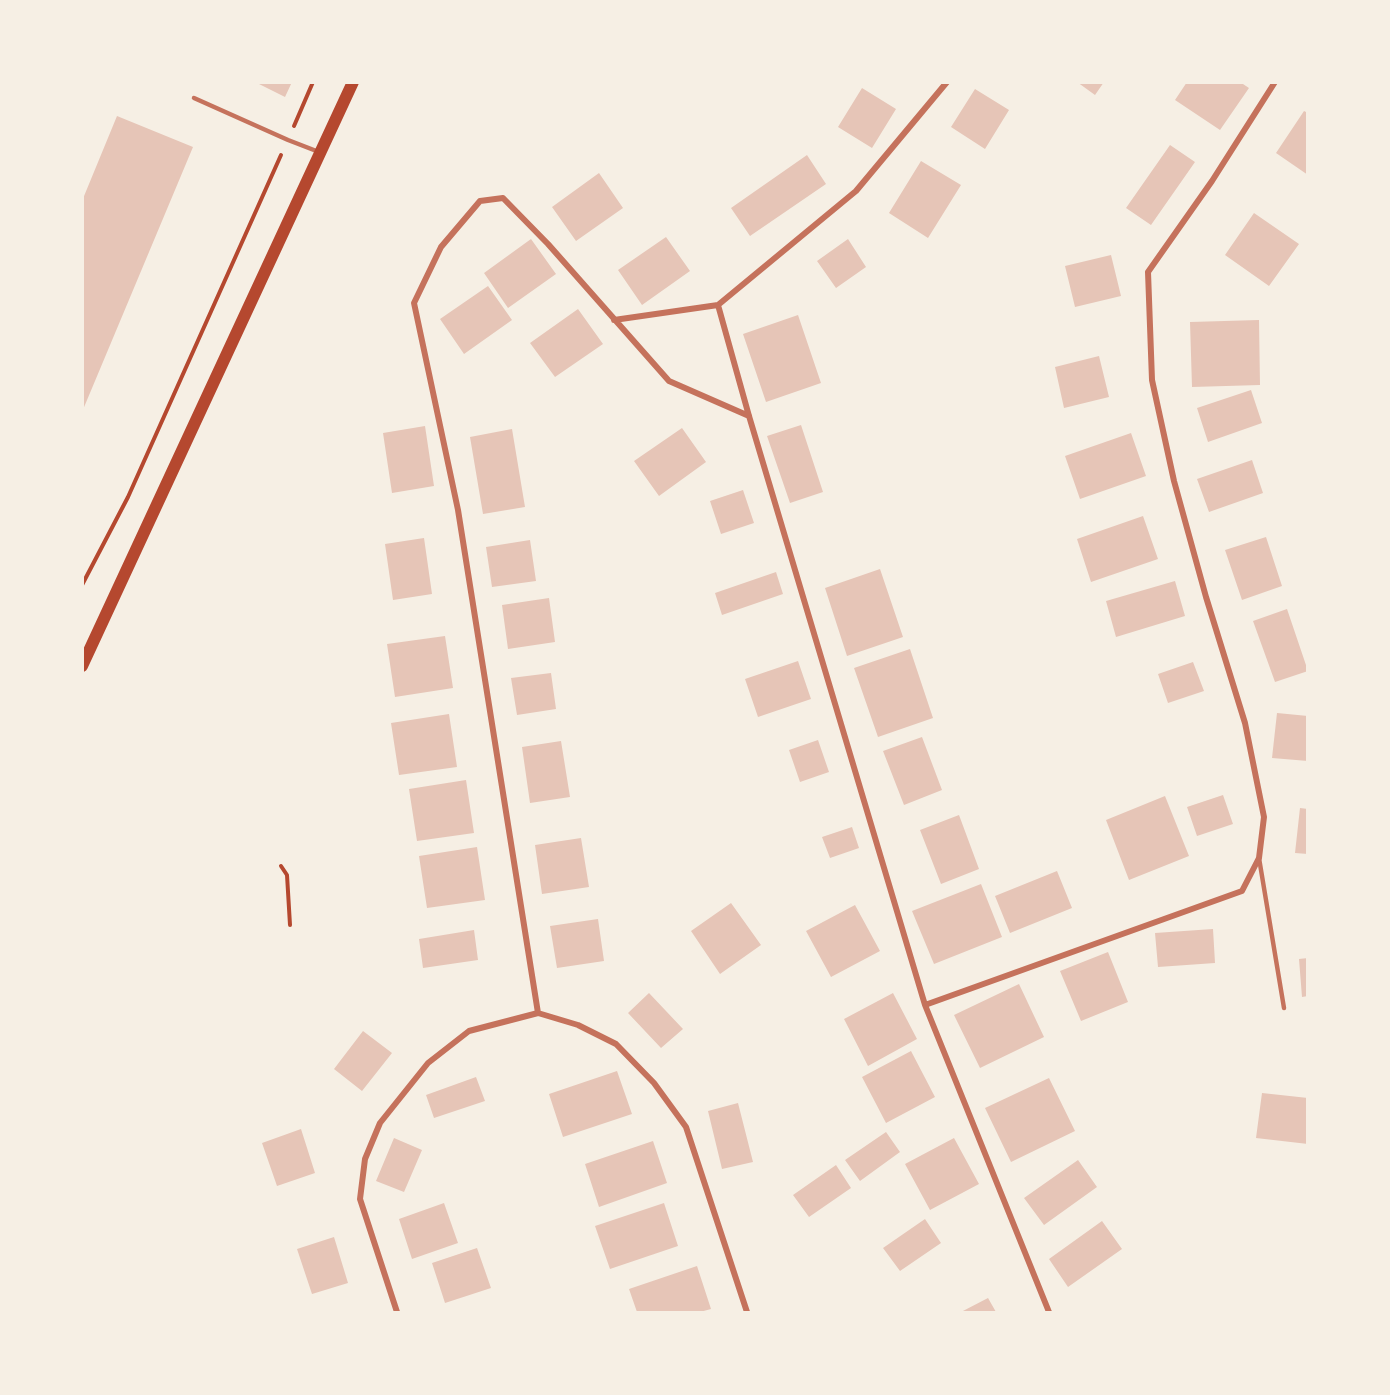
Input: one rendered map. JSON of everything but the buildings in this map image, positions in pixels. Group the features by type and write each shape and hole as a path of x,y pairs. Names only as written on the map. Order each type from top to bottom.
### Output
{"main road":[{"path":"82,666 353,82"}],"street":[{"path":"614,320 718,305 856,191 947,82"},
{"path":"925,1005 1242,891 1259,858 1264,817 1245,723 1206,597 1177,492 1152,380 1148,272 1212,181 1275,82"},
{"path":"538,1013 458,510 414,303 441,247 480,201 503,198 548,244 669,381 749,416"},
{"path":"718,305 925,1005 1049,1312"},
{"path":"397,1312 360,1199 365,1159 380,1123 428,1063 469,1031 538,1013 578,1025 616,1044 654,1083 686,1127 747,1312"}],"lane":[{"path":"194,98 288,140 322,152"},
{"path":"1259,858 1284,1008"}],"path":[{"path":"82,585 128,497 313,82"},
{"path":"281,866 287,874 290,925"}]}
